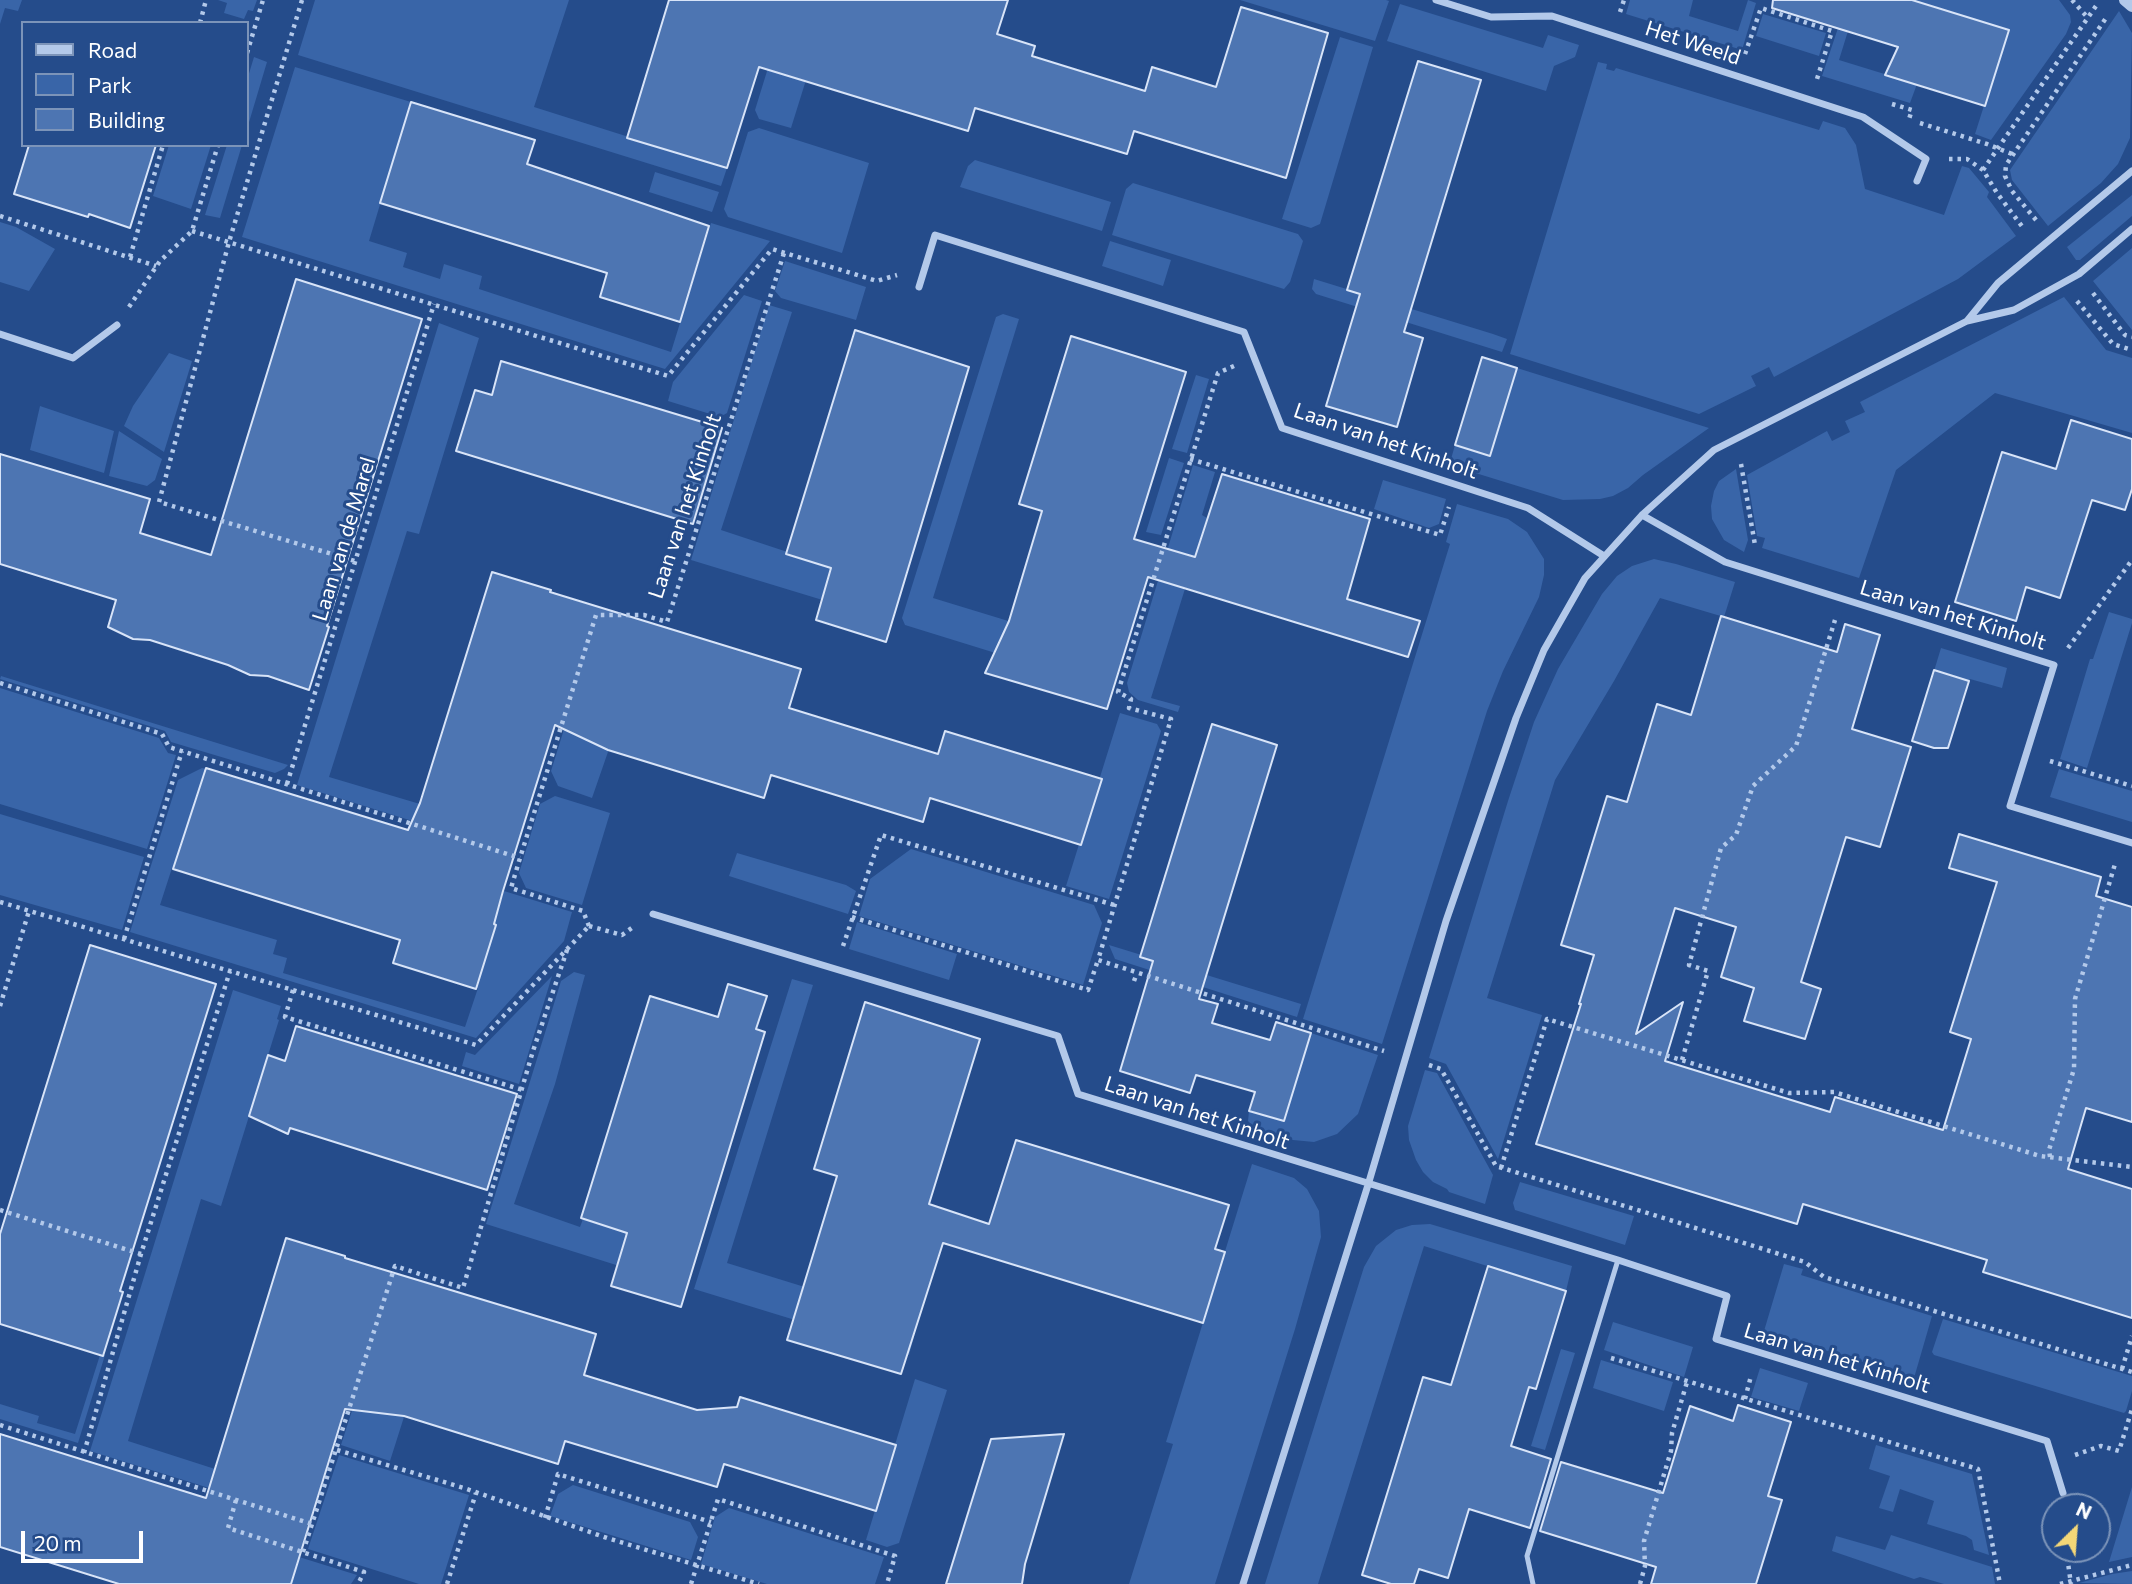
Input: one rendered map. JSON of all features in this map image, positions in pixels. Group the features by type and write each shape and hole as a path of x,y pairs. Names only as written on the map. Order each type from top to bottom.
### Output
{"street":[{"name":"Het Weeld","path":"1436,0 1491,17 1552,16 1565,20 1863,117 1926,159"},
{"path":"2125,0 2132,6"},
{"path":"1917,181 1926,159"},
{"path":"1967,321 1998,283 2132,171"},
{"path":"1243,1584 1368,1185 1446,921 1516,718 1544,650 1586,578 1642,515 1713,450 1967,321 2014,310 2079,274 2132,229"},
{"name":"Laan van het Kinholt","path":"920,284 935,235 1244,332 1282,428 1528,508 1604,556"},
{"path":"0,334 73,358 117,325"},
{"name":"Laan van het Kinholt","path":"1642,515 1725,562 2054,665 2010,806 2132,843"},
{"name":"Laan van het Kinholt","path":"653,914 1058,1036 1078,1094 1727,1296 1716,1339 2047,1441 2063,1493"}],"lane":[{"path":"1533,1584 1527,1556 1618,1260"}],"path":[{"path":"201,21 206,0"},
{"path":"248,50 263,0"},
{"path":"302,0 229,242 159,502 355,561"},
{"path":"1618,19 1624,0"},
{"path":"2072,0 2088,18"},
{"path":"1983,170 2100,0"},
{"path":"1732,53 1745,57 1761,8 1820,27 1832,32 1816,82 1828,85"},
{"path":"2051,239 2012,191 2005,176 2006,165 2111,10"},
{"path":"1888,103 1912,110 1909,120 2012,154"},
{"path":"130,257 162,147"},
{"path":"117,325 156,266 192,231 217,147"},
{"path":"1926,159 1967,159 1983,170 1997,194 2039,250"},
{"path":"0,216 156,266"},
{"path":"192,231 668,376 772,249 877,281 897,275 920,284"},
{"name":"Laan van het Kinholt","path":"589,926 583,911 511,888 596,615 644,615 667,622 784,253"},
{"path":"2063,284 2113,344 2132,350"},
{"name":"Laan van de Marel","path":"287,784 434,304"},
{"path":"1736,438 1755,543 1748,569"},
{"path":"1190,459 1440,535 1456,484"},
{"name":"Laan van het Kinholt","path":"2054,665 2132,559"},
{"name":"Laan van het Kinholt","path":"1682,1060 1708,971 1689,965 1721,848 1736,835 1753,786 1796,746 1841,598"},
{"path":"0,683 162,734 169,747 520,858"},
{"path":"124,939 183,751"},
{"path":"2026,754 2132,786"},
{"path":"836,970 881,835 1114,905"},
{"path":"2050,1157 2049,1150 2074,1069 2075,999 2123,840"},
{"path":"0,902 476,1045 589,926 622,934 653,914"},
{"path":"0,1006 29,911"},
{"path":"852,917 1088,990 1098,960"},
{"path":"303,1552 395,1266 463,1288 533,1051 568,947"},
{"path":"84,1453 141,1254 230,971"},
{"path":"1134,981 1137,972"},
{"path":"293,990 285,1017 523,1090"},
{"path":"1252,1016 1254,1009"},
{"path":"1501,1168 1547,1019 1789,1093 1834,1092 2039,1156 2132,1167"},
{"path":"0,1210 141,1254"},
{"path":"2122,1369 2132,1336"},
{"path":"1590,1352 1978,1469 2000,1584"},
{"path":"1640,1584 1645,1566 1644,1541 1671,1451 1672,1433 1687,1381"},
{"path":"2053,1462 2101,1446 2119,1451 2132,1409"},
{"path":"0,1424 312,1524"},
{"path":"337,1450 759,1584"},
{"path":"545,1518 558,1474 711,1522"},
{"path":"447,1584 476,1493"},
{"path":"691,1584 718,1499 895,1556 887,1584"},
{"path":"236,1500 228,1528 364,1572 360,1584"},
{"path":"2068,1563 2070,1582"},
{"path":"2060,1584 2132,1565"}],"green space":[{"path":"0,0 22,0 18,11 5,8 0,24"},
{"path":"218,0 257,0 253,11 248,10 244,19 224,13 227,3"},
{"path":"315,0 569,0 534,107 727,168 721,186 298,55"},
{"path":"789,0 831,0 791,128 759,119 755,110"},
{"path":"1240,0 1386,0 1389,1 1375,41"},
{"path":"1630,0 1693,0 1689,16 1738,31 1748,0 1756,3 1742,50 1626,14"},
{"path":"1912,0 2059,0 2070,15 2071,22 2066,34 1991,140 1975,134 2008,30"},
{"path":"1400,4 1543,48 1548,35 1579,45 1575,57 1554,66 1546,91 1387,41"},
{"path":"2119,11 2132,33 2130,138 2118,164 2101,183 2048,226 2012,180 2010,170"},
{"path":"1763,14 1826,33 1819,56 1756,36"},
{"path":"1838,28 1848,31 1839,60 1917,84 1910,103 1822,76"},
{"path":"1340,37 1373,47 1320,224 1311,228 1282,219"},
{"path":"254,57 267,62 248,126 248,77"},
{"path":"1598,62 1607,64 1606,69 1614,71 1616,68 1819,130 1823,121 1845,128 1856,145 1865,189 1944,215 1962,166 1969,168 1989,192 1987,197 2016,236 1958,279 1774,377 1769,367 1751,376 1756,386 1699,414 1510,354"},
{"path":"295,67 411,102 369,241 407,253 403,267 440,279 444,264 482,276 479,289 671,352 711,223 770,241 665,369 242,237"},
{"path":"759,128 869,163 842,253 728,217 724,209 748,132"},
{"path":"168,147 210,147 191,209 153,196"},
{"path":"226,147 241,147 220,218 205,215"},
{"path":"975,160 1111,202 1102,231 960,187 968,166"},
{"path":"655,172 719,192 712,212 649,192"},
{"path":"1133,183 1298,234 1303,241 1290,282 1284,289 1112,235 1126,189"},
{"path":"2132,195 2132,216 2080,260 2076,260 2067,247"},
{"path":"0,222 16,227 55,249 29,291 0,282"},
{"path":"1110,241 1171,260 1163,286 1102,266"},
{"path":"2132,248 2132,330 2093,281"},
{"path":"785,261 866,287 856,320 781,298 775,291"},
{"path":"1314,279 1507,339 1502,352 1316,294 1312,289"},
{"path":"744,295 762,301 727,413 720,417 668,401 673,382"},
{"path":"2064,297 2106,350 2132,358 2132,433 1995,393 1896,470 1859,578 1762,548 1765,538 1757,536 1747,475 1827,431 1832,441 1850,432 1845,421 1865,412 1860,402"},
{"path":"769,305 792,312 721,530 857,575 885,619 691,560"},
{"path":"1003,314 1019,319 933,598 1123,656 1117,678 1102,686 905,625 902,618 996,317"},
{"path":"439,323 479,338 419,534 407,531 329,777 521,834 515,853 297,785"},
{"path":"169,353 192,361 164,452 124,426 133,406"},
{"path":"1517,368 1709,428 1628,488 1600,499 1563,500 1456,467 1451,459 1455,445 1490,455"},
{"path":"1196,375 1209,379 1187,453 1172,449"},
{"path":"40,406 114,431 104,473 30,450"},
{"path":"119,431 162,459 155,480 147,486 109,476"},
{"path":"1169,458 1184,463 1161,535 1146,532"},
{"path":"1193,465 1215,472 1202,515 1207,518 1151,698 1180,706 1178,712 1138,700 1129,692 1127,683"},
{"path":"1736,469 1748,540 1744,552 1724,540 1712,519 1714,491 1719,481"},
{"path":"1383,480 1446,499 1439,524 1429,528 1374,509"},
{"path":"1457,504 1508,519 1527,532 1544,559 1544,575 1539,597 1487,711 1382,1044 1303,1019 1450,544 1446,542"},
{"path":"1654,559 1735,582 1724,617 1660,598 1555,780 1487,998 1542,1015 1498,1159 1446,1064 1429,1058 1534,722 1558,669 1602,594 1617,576 1632,566"},
{"path":"2109,612 2132,619 2132,623 2087,768 2060,759 2090,659 2093,659"},
{"path":"597,623 609,749 592,798 558,786 551,771"},
{"path":"1941,648 2007,668 2002,688 1934,671"},
{"path":"1,676 288,765 275,773 171,742 165,731 0,679"},
{"path":"0,688 159,738 168,753 176,755 147,849 0,804"},
{"path":"1120,713 1157,724 1161,731 1109,899 1066,886"},
{"path":"202,768 206,769 175,869 172,868 160,905 277,940 273,954 287,958 283,973 465,1027 504,891 572,912 564,941 476,1038 130,932 178,780"},
{"path":"2059,769 2132,791 2132,822 2050,797"},
{"path":"555,796 610,813 582,905 526,888 519,873 540,804"},
{"path":"0,814 144,857 122,930 0,895"},
{"path":"911,849 1094,905 1102,923 1083,985 859,916 870,879"},
{"path":"737,853 846,885 856,891 848,914 729,876"},
{"path":"857,922 957,954 949,980 849,949"},
{"path":"1109,945 1301,1004 1297,1017 1115,959"},
{"path":"574,972 585,975 555,1084 514,1204 580,1227 583,1219 652,1241 686,1287 486,1224 561,981"},
{"path":"552,976 519,1084 462,1066 466,1052 475,1055"},
{"path":"792,979 813,985 727,1263 918,1322 909,1355 694,1289"},
{"path":"233,990 281,1006 277,1019 279,1020 221,1206 201,1199 128,1441 215,1469 309,1519 90,1451"},
{"path":"1311,1033 1378,1055 1358,1114 1337,1134 1314,1142 1293,1140 1255,1128 1248,1121 1249,1111 1284,1121"},
{"path":"1425,1070 1437,1073 1493,1175 1485,1204 1449,1192 1433,1182 1416,1160 1409,1140 1408,1126"},
{"path":"1252,1164 1294,1178 1307,1189 1319,1211 1321,1237 1295,1329 1215,1584 1129,1584 1173,1444 1166,1442"},
{"path":"1520,1182 1634,1216 1625,1245 1515,1210 1513,1203"},
{"path":"1430,1224 1572,1266 1566,1291 1424,1246 1318,1584 1265,1584 1364,1267 1376,1246 1396,1230 1412,1225"},
{"path":"1784,1264 1803,1269 1801,1275 1932,1316 1914,1378 1764,1331"},
{"path":"396,1273 445,1288 390,1461 341,1445"},
{"path":"1943,1319 2132,1376 2132,1391 2126,1411 2124,1413 1934,1355 1932,1352"},
{"path":"1613,1322 1693,1347 1684,1377 1604,1350"},
{"path":"1561,1349 1575,1353 1545,1450 1531,1446"},
{"path":"100,1355 105,1355 78,1443 0,1419 0,1404 39,1416 37,1423 75,1434"},
{"path":"1601,1360 1673,1382 1664,1411 1593,1388"},
{"path":"1760,1368 1808,1383 1799,1411 1751,1397"},
{"path":"915,1379 947,1390 899,1543 887,1547 866,1540"},
{"path":"1876,1445 1972,1474 1989,1555 1974,1550 1972,1540 1966,1536 1927,1524 1934,1501 1900,1489 1893,1512 1879,1508 1890,1476 1869,1469"},
{"path":"339,1455 469,1495 441,1584 419,1584 308,1549"},
{"path":"573,1485 690,1522 698,1537 691,1560 550,1516 558,1494"},
{"path":"2132,1487 2132,1557 2111,1562"},
{"path":"729,1508 884,1557 875,1584 767,1584 701,1564 715,1517"},
{"path":"1891,1535 1992,1567 1995,1584 1944,1584 1920,1577 1914,1579 1832,1551 1836,1536 1885,1550"},
{"path":"299,1557 357,1575 351,1584 291,1584"},
{"path":"2132,1571 2132,1584 2079,1583 2112,1574"}],"building":[{"path":"669,0 1008,0 997,34 1035,46 1032,56 1145,91 1152,67 1216,87 1241,7 1328,33 1286,178 1134,131 1127,154 975,108 968,131 759,67 727,168 627,138"},
{"path":"1773,0 1912,0 2009,30 1985,106 1885,75 1898,47 1772,8"},
{"path":"1418,61 1481,80 1404,332 1423,338 1397,427 1326,406 1360,294 1347,290"},
{"path":"411,102 535,140 527,164 709,226 680,322 600,297 607,273 380,203"},
{"path":"28,147 155,147 130,228 14,194"},
{"path":"296,279 422,319 309,690 268,676 250,675 228,665 150,640 133,639 108,627 116,600 0,564 0,454 150,499 140,533 211,555"},
{"path":"855,330 969,367 886,642 816,620 831,568 786,554"},
{"path":"1071,336 1186,372 1134,539 1195,557 1222,474 1370,519 1347,599 1420,621 1408,657 1148,577 1107,709 985,673 1009,621 1042,511 1019,504"},
{"path":"1482,357 1517,368 1490,456 1455,445"},
{"path":"501,361 722,428 693,524 456,451 475,390 492,395"},
{"path":"2071,420 2132,439 2132,489 2125,510 2092,500 2060,598 2026,587 2016,621 1955,602 2002,452 2056,469"},
{"path":"492,572 801,669 789,708 938,754 945,731 1102,779 1081,845 930,798 923,822 771,775 764,798 608,750 555,725 503,891 494,924 496,925 476,989 393,963 400,940 173,869 206,768 408,830 420,803"},
{"path":"1721,616 1837,652 1845,624 1880,635 1852,729 1911,747 1880,847 1846,837 1801,982 1821,989 1805,1039 1744,1021 1754,988 1721,977 1736,927 1675,908 1636,1034 1683,1002 1665,1061 1830,1112 1835,1097 1943,1130 1971,1039 1950,1032 1997,882 1949,868 1959,834 2101,877 2096,896 2132,907 2132,1122 2086,1108 2068,1169 2132,1189 2132,1318 1983,1272 1987,1260 1803,1204 1797,1224 1536,1144 1594,955 1561,945 1607,796 1627,802 1657,704 1691,715"},
{"path":"1934,670 1969,681 1948,748 1934,748 1912,741"},
{"path":"1212,724 1277,745 1199,999 1218,1004 1212,1023 1270,1040 1276,1022 1311,1033 1284,1121 1249,1111 1255,1092 1196,1075 1190,1093 1120,1071 1153,961 1140,957"},
{"path":"90,945 216,984 120,1291 123,1292 103,1356 0,1324 0,1234"},
{"path":"728,984 767,996 756,1029 765,1032 681,1307 611,1286 627,1233 581,1218 650,996 718,1017"},
{"path":"865,1002 980,1039 929,1204 989,1224 1016,1140 1229,1205 1215,1249 1225,1252 1203,1323 943,1243 901,1374 787,1340 837,1176 814,1169"},
{"path":"296,1026 517,1094 487,1190 290,1128 288,1134 249,1116 268,1055 285,1061"},
{"path":"286,1238 596,1334 584,1375 697,1410 737,1407 740,1397 896,1445 876,1511 724,1464 717,1487 565,1441 558,1464 404,1416 345,1409 291,1584 119,1584 0,1547 0,1434 206,1498"},
{"path":"1488,1266 1566,1291 1536,1389 1529,1387 1511,1446 1551,1459 1530,1528 1469,1509 1448,1578 1419,1569 1414,1584 1391,1584 1362,1575 1423,1377 1451,1385"},
{"path":"1738,1405 1791,1422 1768,1496 1782,1500 1756,1584 1651,1584 1656,1567 1540,1531 1561,1462 1663,1493 1690,1406 1733,1421"},
{"path":"1064,1434 1025,1564 1022,1584 946,1584 991,1439"}]}
